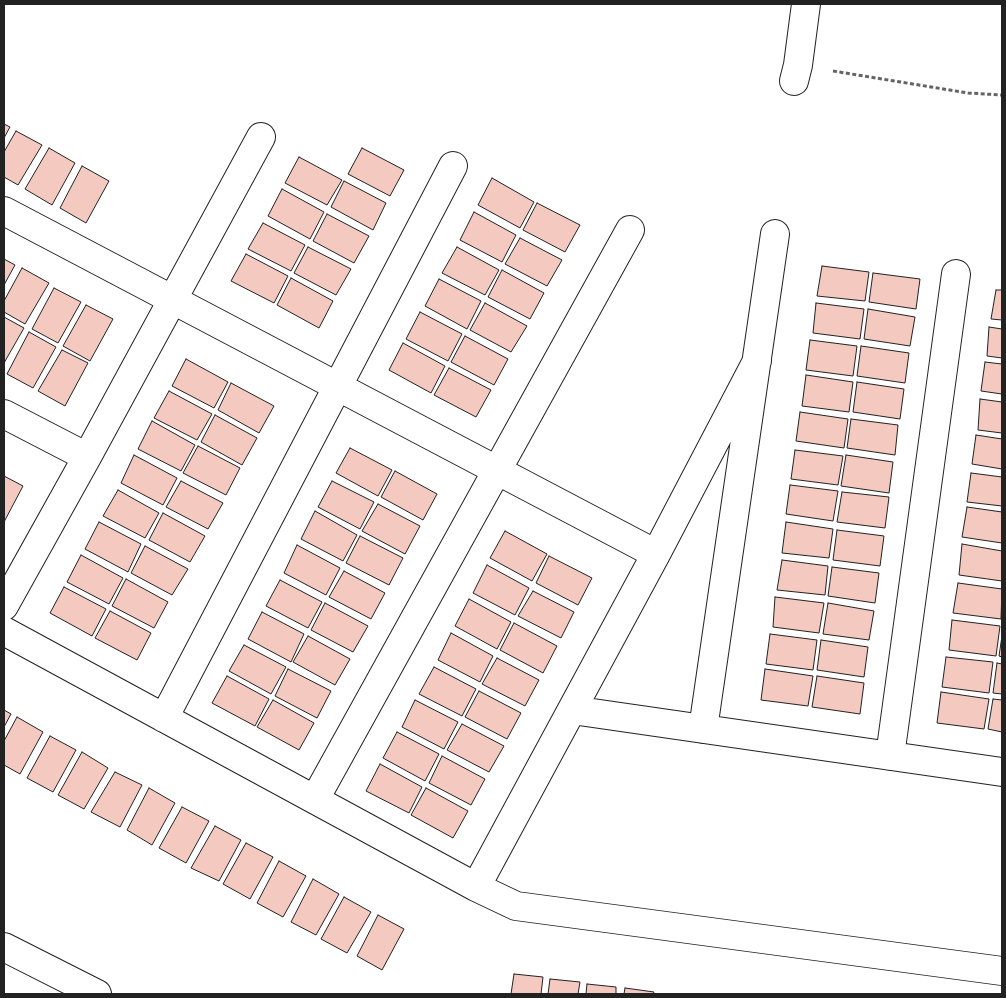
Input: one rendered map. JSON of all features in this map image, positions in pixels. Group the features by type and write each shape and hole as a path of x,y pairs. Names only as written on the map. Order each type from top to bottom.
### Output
{"street":[{"path":"796,73 806,4"},
{"path":"4,606 262,137"},
{"path":"164,718 454,166"},
{"path":"4,211 656,554"},
{"path":"315,799 630,230"},
{"path":"704,730 775,234"},
{"path":"890,756 956,274"},
{"path":"476,887 656,554 757,361"},
{"path":"4,414 87,457"},
{"path":"4,631 476,887 516,906 1002,971"},
{"path":"572,710 1002,772"},
{"path":"4,947 97,994"}],"path":[{"path":"796,73 968,93 1002,95"}],"building":[{"path":"4,124 10,127 4,138"},
{"path":"16,131 42,145 18,185 4,177 4,152"},
{"path":"49,148 75,163 52,205 25,189"},
{"path":"362,148 404,170 390,196 348,174"},
{"path":"299,157 342,180 327,205 285,183"},
{"path":"82,166 109,181 86,223 60,208"},
{"path":"492,178 534,202 520,228 478,205"},
{"path":"344,181 386,203 373,230 331,207"},
{"path":"282,189 324,212 310,239 268,216"},
{"path":"537,203 580,225 565,252 523,230"},
{"path":"474,212 516,235 502,262 460,240"},
{"path":"327,214 369,236 354,263 313,241"},
{"path":"263,223 305,245 291,271 248,249"},
{"path":"520,238 562,260 547,286 505,264"},
{"path":"308,247 351,269 336,295 294,273"},
{"path":"457,247 499,270 485,295 442,273"},
{"path":"246,254 288,276 274,303 231,281"},
{"path":"4,259 15,265 4,285"},
{"path":"822,266 869,272 865,301 817,296"},
{"path":"22,268 49,283 25,324 4,312 4,301"},
{"path":"502,270 544,293 530,319 488,297"},
{"path":"873,273 920,279 916,309 869,302"},
{"path":"291,278 333,301 319,328 277,305"},
{"path":"439,279 481,301 467,329 425,306"},
{"path":"54,288 81,302 58,343 32,329"},
{"path":"996,290 1002,290 1002,320 991,319"},
{"path":"485,303 527,326 511,352 470,330"},
{"path":"816,303 864,309 860,339 813,333"},
{"path":"86,305 113,319 90,361 63,346"},
{"path":"868,309 915,317 910,346 864,339"},
{"path":"420,312 462,334 448,361 406,339"},
{"path":"4,317 24,328 4,363"},
{"path":"989,327 1002,329 1002,358 987,356"},
{"path":"29,332 56,347 33,388 7,374"},
{"path":"465,336 508,359 494,385 451,362"},
{"path":"810,340 857,346 853,376 806,370"},
{"path":"403,343 445,366 431,393 389,370"},
{"path":"861,346 909,353 905,383 857,376"},
{"path":"62,350 88,363 65,406 38,391"},
{"path":"186,359 228,382 214,408 172,386"},
{"path":"985,362 1002,364 1002,394 981,391"},
{"path":"449,368 491,390 476,417 434,395"},
{"path":"806,375 853,382 849,412 802,406"},
{"path":"857,382 904,389 900,419 853,412"},
{"path":"231,383 274,406 259,433 218,410"},
{"path":"169,391 212,414 197,440 154,418"},
{"path":"980,399 1002,402 1002,433 978,430"},
{"path":"800,412 848,419 844,448 796,441"},
{"path":"215,415 257,438 242,465 201,442"},
{"path":"851,419 898,425 895,455 847,448"},
{"path":"152,421 195,445 181,471 138,449"},
{"path":"976,435 1002,439 1002,469 972,464"},
{"path":"198,446 240,468 226,495 183,473"},
{"path":"350,448 392,470 378,496 336,473"},
{"path":"795,450 843,456 838,485 791,479"},
{"path":"134,455 177,478 163,505 121,483"},
{"path":"846,455 893,462 889,493 841,486"},
{"path":"395,471 437,494 423,520 381,497"},
{"path":"971,473 1002,477 1002,506 967,502"},
{"path":"4,476 23,486 4,522"},
{"path":"181,481 223,503 208,529 166,507"},
{"path":"332,481 374,502 360,529 318,507"},
{"path":"790,485 838,491 833,521 786,514"},
{"path":"118,490 159,513 145,538 103,516"},
{"path":"842,492 889,497 885,528 837,522"},
{"path":"378,504 420,526 405,554 362,531"},
{"path":"967,507 1002,512 1002,543 962,537"},
{"path":"315,511 357,535 343,561 301,539"},
{"path":"163,513 205,536 190,562 149,540"},
{"path":"99,522 141,544 128,572 85,549"},
{"path":"786,522 833,529 829,558 782,553"},
{"path":"837,530 884,536 880,566 833,560"},
{"path":"505,531 547,554 532,581 490,558"},
{"path":"360,536 403,558 389,585 346,563"},
{"path":"962,544 1002,551 1002,581 959,575"},
{"path":"297,545 340,568 326,595 284,573"},
{"path":"145,546 188,569 172,595 131,573"},
{"path":"81,555 123,578 109,604 67,582"},
{"path":"549,556 592,578 578,605 536,583"},
{"path":"782,560 828,566 825,595 777,590"},
{"path":"487,565 529,588 515,615 473,593"},
{"path":"832,567 879,573 875,603 828,596"},
{"path":"344,571 385,593 371,619 329,597"},
{"path":"126,579 168,602 154,628 112,606"},
{"path":"280,580 322,602 308,628 266,606"},
{"path":"958,583 1002,589 1001,619 953,613"},
{"path":"64,587 106,609 92,636 50,613"},
{"path":"533,591 574,612 561,638 518,616"},
{"path":"775,597 824,603 819,633 773,627"},
{"path":"469,599 511,622 497,649 455,626"},
{"path":"325,603 368,626 353,652 311,630"},
{"path":"828,603 874,611 869,640 823,634"},
{"path":"110,611 151,633 137,660 95,638"},
{"path":"262,612 304,634 291,662 248,639"},
{"path":"952,620 1000,626 996,656 949,650"},
{"path":"514,623 557,646 543,673 500,650"},
{"path":"451,633 493,656 480,682 438,660"},
{"path":"770,634 817,640 813,670 766,664"},
{"path":"308,636 350,659 335,685 293,662"},
{"path":"1002,636 1002,657 999,656"},
{"path":"821,640 868,647 864,677 817,670"},
{"path":"244,645 286,667 271,694 229,671"},
{"path":"946,657 993,662 989,693 942,687"},
{"path":"497,658 539,680 525,706 482,684"},
{"path":"997,663 1002,664 1002,694 993,693"},
{"path":"434,667 476,689 462,716 419,694"},
{"path":"288,669 331,691 317,718 275,696"},
{"path":"765,669 813,676 808,706 761,700"},
{"path":"227,676 269,699 255,726 212,703"},
{"path":"817,676 864,683 860,714 812,707"},
{"path":"479,691 521,713 507,739 465,717"},
{"path":"941,692 989,699 984,729 937,723"},
{"path":"993,699 1002,700 1002,732 988,729"},
{"path":"273,700 314,723 299,750 257,727"},
{"path":"415,700 458,722 444,749 402,727"},
{"path":"4,710 11,714 4,727"},
{"path":"17,717 43,732 20,774 4,765 4,741"},
{"path":"462,724 504,746 489,772 447,750"},
{"path":"397,732 439,754 425,781 383,758"},
{"path":"50,736 76,750 53,792 27,778"},
{"path":"82,752 108,768 84,809 58,795"},
{"path":"442,756 485,779 471,805 429,783"},
{"path":"380,764 422,787 409,813 366,791"},
{"path":"115,772 142,785 120,827 91,812"},
{"path":"149,788 175,803 152,845 127,830"},
{"path":"426,788 468,811 453,838 411,815"},
{"path":"182,807 209,821 186,863 159,848"},
{"path":"215,826 241,840 219,881 191,868"},
{"path":"246,843 273,857 250,899 223,884"},
{"path":"279,861 306,876 283,917 257,903"},
{"path":"313,879 339,894 316,935 291,922"},
{"path":"344,897 371,912 347,953 321,939"},
{"path":"378,915 404,929 382,970 357,956"},
{"path":"514,974 543,977 541,994 511,994"},
{"path":"550,979 580,982 578,994 548,994"},
{"path":"587,984 616,987 616,994 586,994"},
{"path":"625,988 654,992 653,994 624,994"}]}
